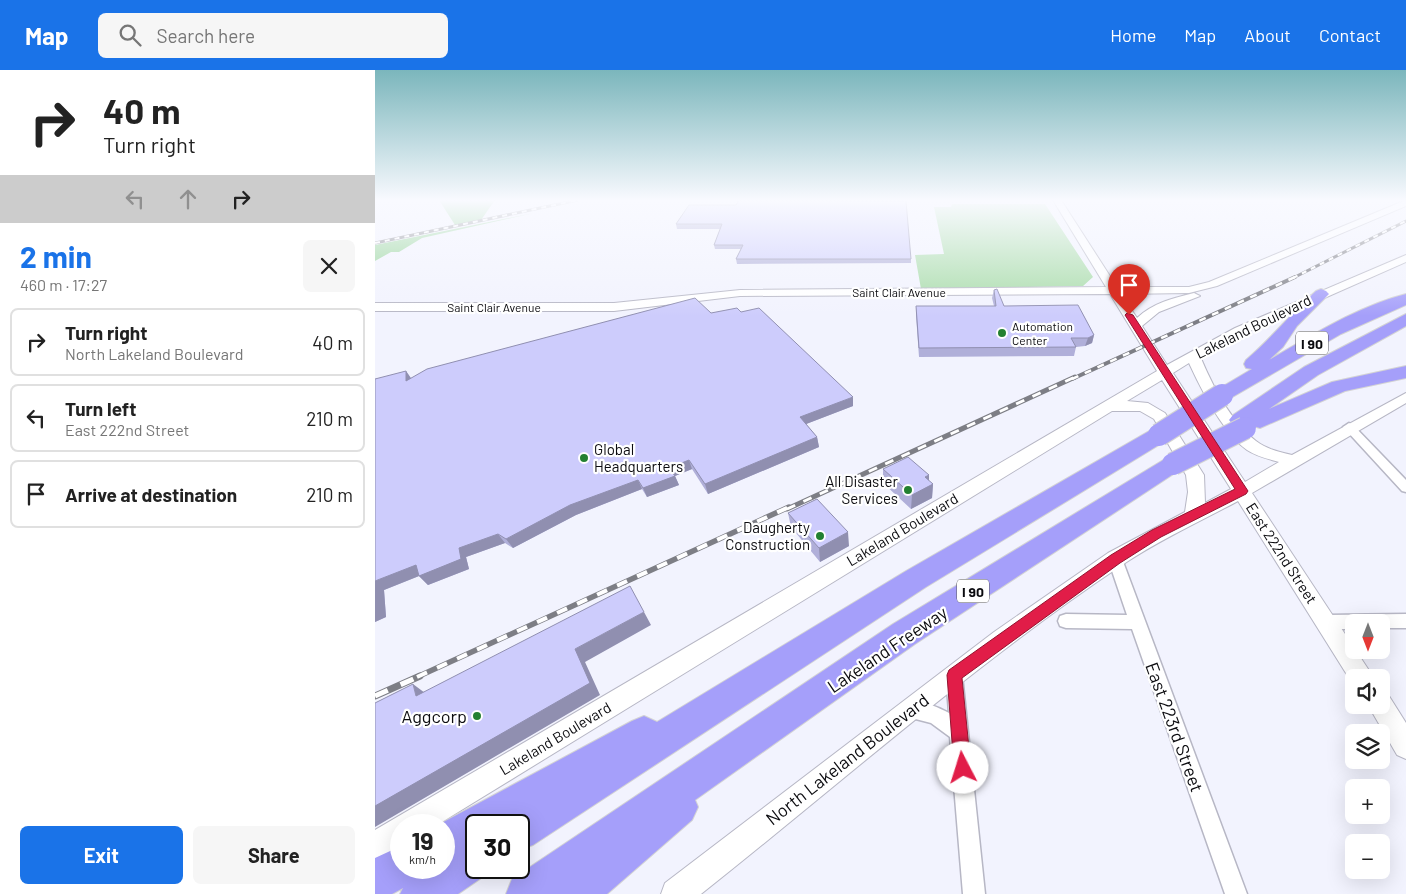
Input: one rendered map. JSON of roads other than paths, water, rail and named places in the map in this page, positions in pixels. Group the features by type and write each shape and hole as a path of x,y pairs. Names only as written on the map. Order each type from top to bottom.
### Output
{"highway":[{"path":"1222,395 1235,379 1277,344 1291,323 1321,294"},
{"name":"I 90","path":"530,823 772,667 1018,515 1159,435 1222,395 1331,332 1377,309 1406,298"},
{"name":"I 90","path":"1242,424 1311,370 1406,319"},
{"path":"1242,424 1339,386 1406,372"},
{"name":"Lakeland Freeway","path":"527,894 777,724 904,634 1173,464 1242,424"},
{"path":"455,837 666,720 772,667"},
{"path":"575,894 777,724"},
{"path":"421,894 465,865"},
{"path":"375,881 390,872"}],"street":[{"name":"East 222nd Street","path":"1082,238 1164,371 1356,669"},
{"name":"Saint Clair Avenue","path":"375,307 614,306 740,293 1189,290 1213,284 1321,238"},
{"name":"Lakeland Boulevard","path":"429,814 1164,371 1239,331 1406,258"},
{"path":"1136,326 1141,318 1154,310 1232,282 1234,275"},
{"path":"1193,355 1206,384 1248,443 1261,451 1295,461"},
{"name":"North Lakeland Boulevard","path":"676,894 703,884 954,675 1115,559 1157,533 1242,491 1349,427 1406,397"},
{"path":"1107,406 1136,404 1149,408 1160,416 1195,475 1197,492 1193,514"},
{"path":"1349,427 1406,488"},
{"name":"East 223rd Street","path":"1115,559 1236,894"},
{"path":"1066,622 1137,622"},
{"path":"1327,622 1406,622"},
{"path":"954,675 974,894"},
{"path":"910,710 927,711 942,717 959,732"},
{"path":"1386,714 1406,746"},
{"path":"375,847 390,838"}],"railway":[{"path":"375,243 396,238"},
{"path":"1295,277 1371,238"},
{"path":"1072,379 1295,277"},
{"path":"787,509 1075,377"},
{"path":"417,677 789,507"},
{"path":"375,696 420,676"}],"place":[{"name":"Automation Center","path":"1002,333"},
{"name":"Global Headquarters","path":"584,458"},
{"name":"All Disaster Services","path":"908,490"},
{"name":"Daugherty Construction","path":"820,536"},
{"name":"Aggcorp","path":"477,716"}]}
